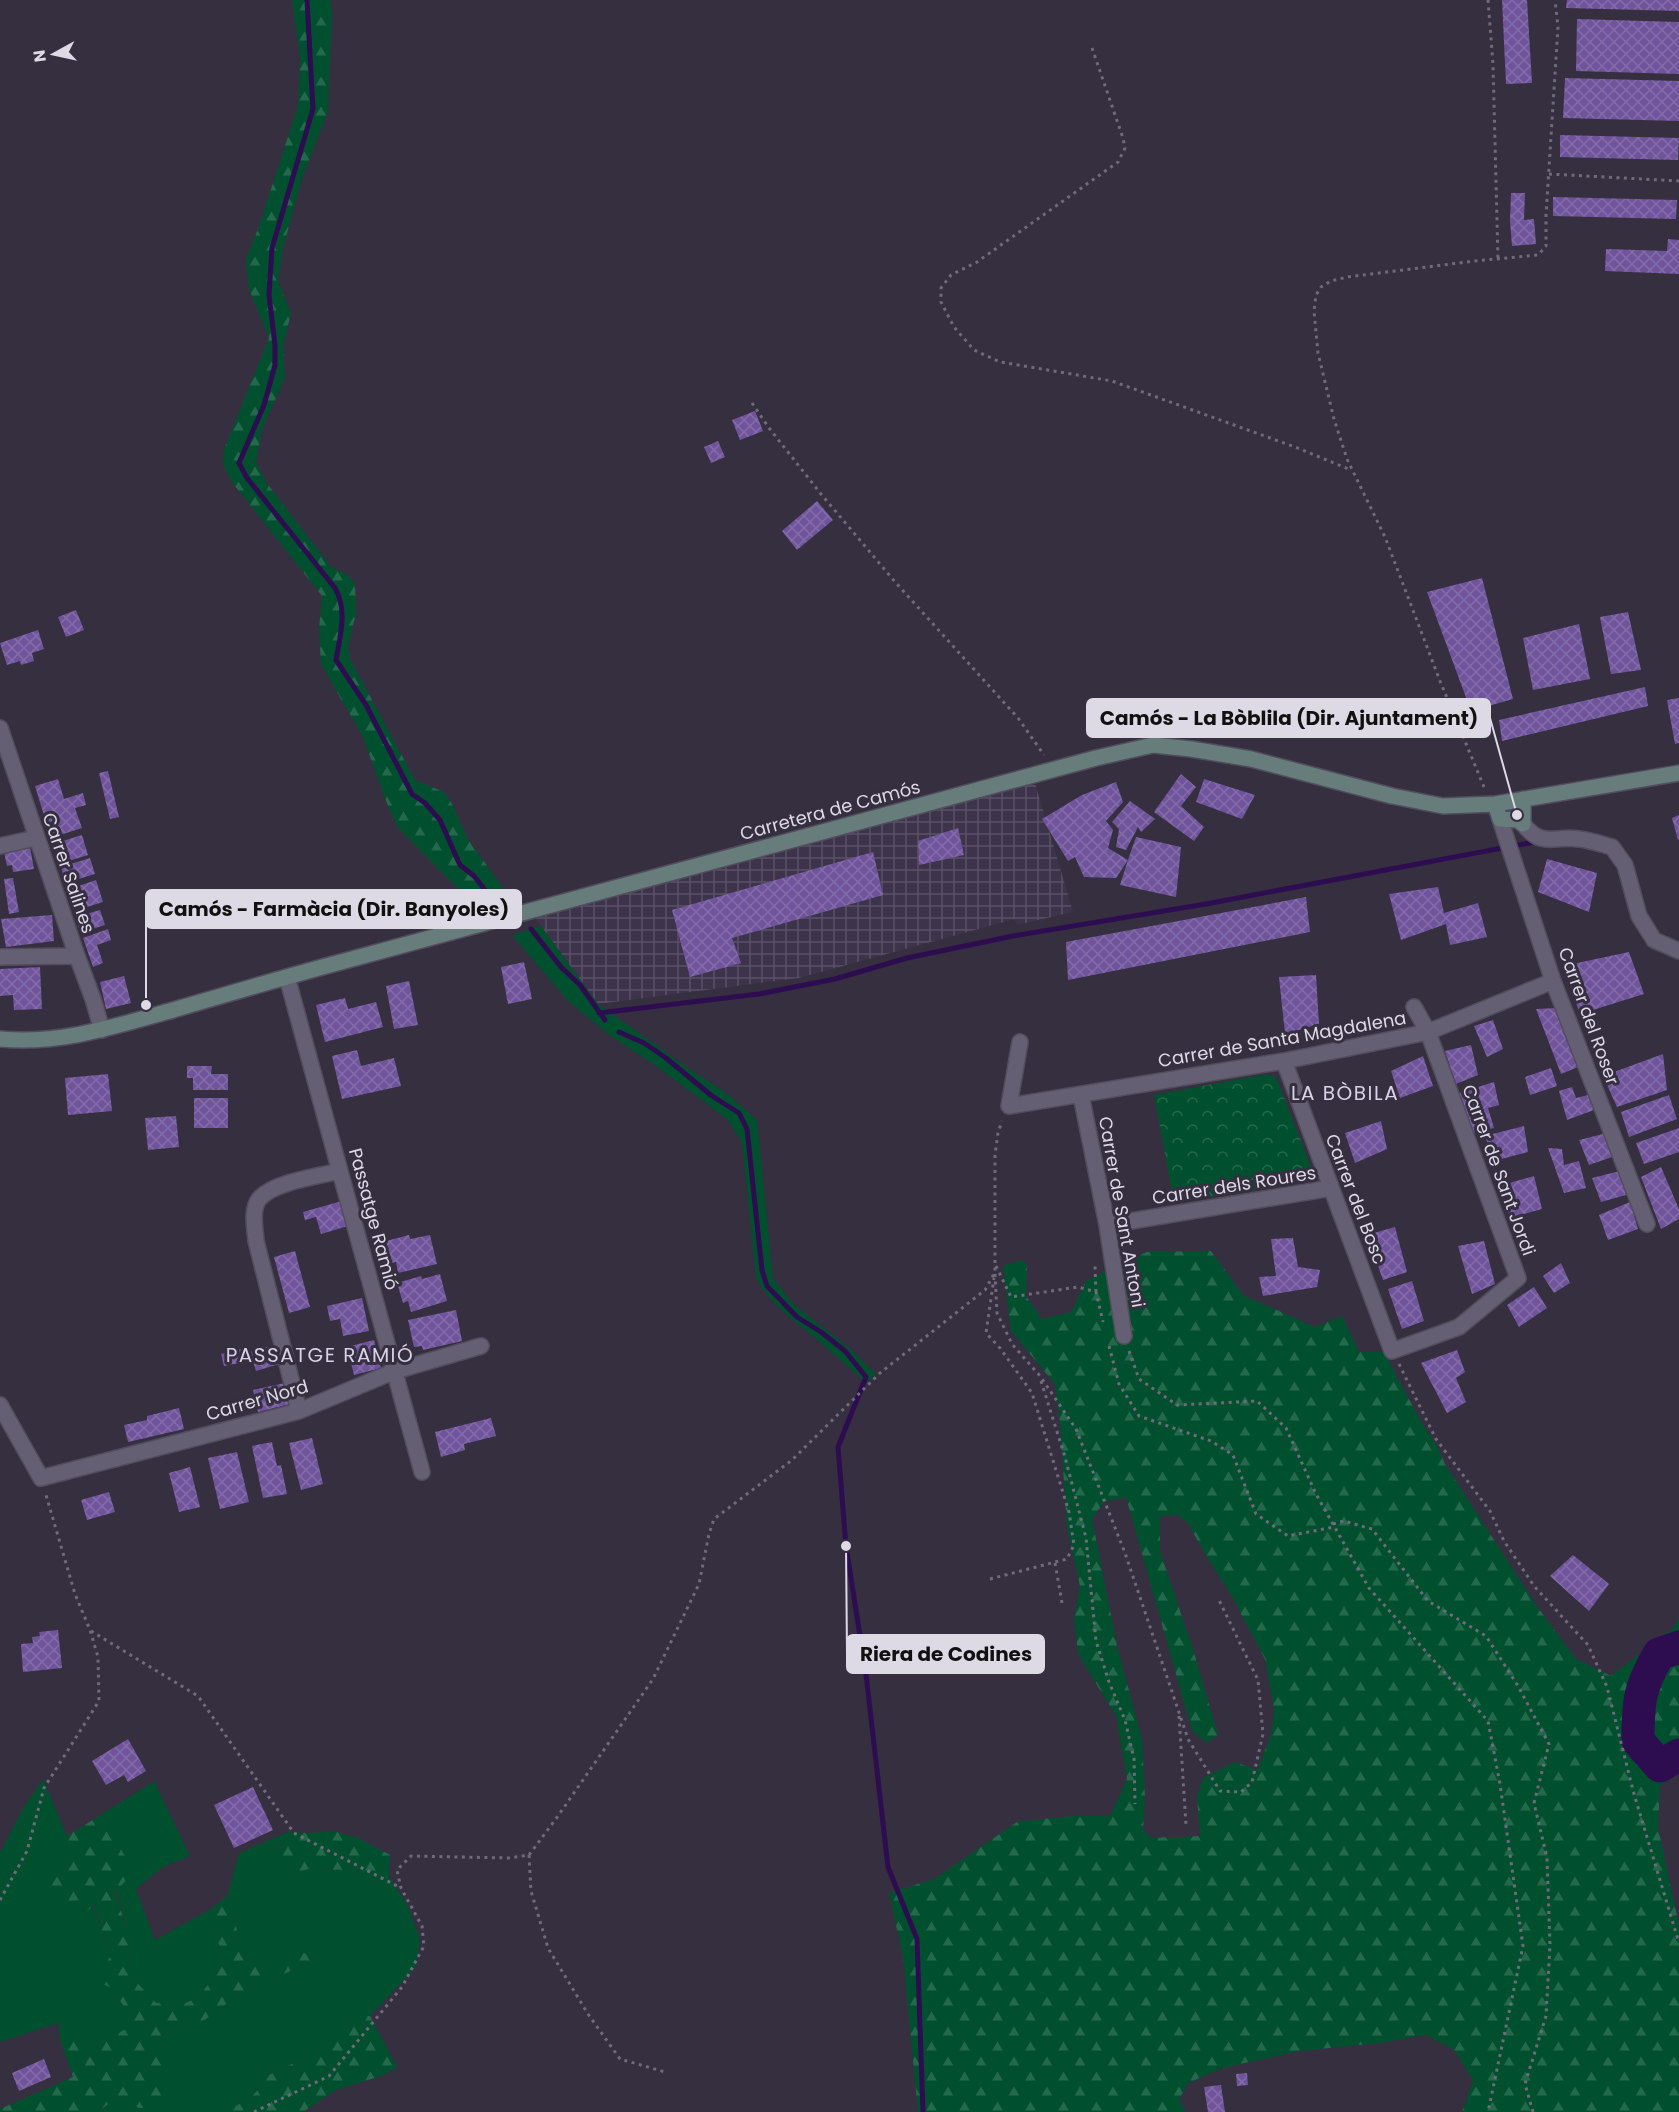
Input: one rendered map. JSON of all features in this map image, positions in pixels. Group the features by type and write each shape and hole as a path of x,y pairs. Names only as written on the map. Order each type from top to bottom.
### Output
{"street":[{"name":"Carrer Salines","path":"0,728 102,1030"},
{"name":"Carretera de Camós","path":"0,1039 17,1041 55,1039 102,1030 287,977 1096,758 1153,745 1251,759 1392,796 1443,806 1495,804 1679,773"},
{"path":"1523,799 1523,824"},
{"path":"1495,804 1502,824 1517,820 1531,833 1544,840 1577,838 1612,847 1625,866 1639,916 1654,940 1679,951"},
{"name":"Carrer del Roser","path":"1502,824 1553,981 1647,1224"},
{"path":"0,846 36,838"},
{"path":"0,957 77,956"},
{"name":"Passatge Ramió","path":"287,977 422,1472"},
{"name":"Carrer de Santa Magdalena","path":"1009,1106 1284,1061 1428,1032 1553,981"},
{"name":"Carrer de Sant Jordi","path":"1392,1351 1459,1327 1518,1278 1428,1032 1414,1006"},
{"path":"1009,1106 1020,1042"},
{"name":"Carrer del Bosc","path":"1284,1061 1392,1351"},
{"name":"Carrer de Sant Antoni","path":"1081,1095 1107,1225 1124,1336"},
{"path":"299,1411 256,1241 254,1217 258,1200 270,1191 340,1171"},
{"name":"Carrer dels Roures","path":"1107,1225 1331,1188"},
{"name":"Carrer Nord","path":"41,1478 299,1411 395,1371 481,1346"},
{"path":"0,1405 41,1478"}],"path":[{"path":"1488,0 1493,64 1498,260"},
{"path":"1485,790 1385,537 1352,470 1334,419 1318,353 1314,311 1316,295 1321,287 1331,281 1347,277 1538,255 1546,246 1558,27 1555,0"},
{"path":"1092,48 1125,148 1118,162 977,262 951,275 941,288 941,302 954,327 974,350 1000,362 1113,381 1352,470"},
{"path":"1549,174 1679,181"},
{"path":"752,403 769,428 889,574 1018,718 1045,758 1050,771"},
{"path":"990,1579 1067,1559 1074,1545 1069,1512 1032,1393 1000,1348 986,1334 996,1265 995,1155 998,1133 1009,1106"},
{"path":"996,1265 1011,1297 1078,1287 1096,1292 1105,1328"},
{"path":"995,1272 997,1313 1012,1344 1040,1376 1076,1429 1125,1553 1188,1739 1220,1791 1241,1792 1252,1782 1263,1734 1258,1680 1218,1598"},
{"path":"666,2072 620,2059 588,2014 548,1948 531,1891 529,1856 653,1678 699,1584 714,1519 792,1460 880,1373 986,1290 995,1272"},
{"path":"1124,1336 1139,1379 1177,1405 1257,1401 1286,1428 1316,1494 1369,1588 1488,1721 1500,1784 1523,1946 1488,2112"},
{"path":"1108,1339 1119,1384 1139,1416 1211,1441 1233,1455 1256,1514 1288,1536 1344,1521 1372,1529 1428,1601 1486,1636 1518,1686 1549,1744 1534,1803 1547,1858 1550,1945 1546,2016 1525,2084 1533,2112"},
{"path":"1392,1351 1436,1439 1490,1511 1504,1541 1534,1586 1588,1645 1607,1687 1634,1794 1679,1943"},
{"path":"1040,1376 1065,1457 1086,1538 1096,1641 1108,1682 1125,1720 1134,1759 1135,1804"},
{"path":"0,1900 27,1851 44,1788 99,1701 98,1657 75,1594 41,1478"},
{"path":"1055,1563 1062,1603"},
{"path":"90,1630 198,1696 294,1833 401,1888"},
{"path":"1178,1709 1186,1825"},
{"path":"254,2112 329,2076 402,1987 424,1946 422,1926 401,1888 398,1870 411,1856 509,1858 529,1856"}],"shaded area":[{"path":"1033,776 1073,912 1017,925 1015,919 799,978 598,1004 530,911"}],"green space":[{"path":"292,0 330,0 332,11 328,111 302,179 283,248 278,281 291,313 283,347 285,378 262,429 256,462 266,482 331,567 346,574 355,583 356,613 348,646 350,659 415,780 444,792 469,841 506,892 516,899 478,909 398,828 363,737 321,664 319,629 322,596 231,481 223,464 224,449 269,338 249,289 246,259 298,106 300,59"},
{"path":"541,926 598,1004 725,1092 757,1120 773,1278 793,1304 847,1346 876,1374 866,1383 776,1306 756,1277 742,1142 727,1119 655,1065 612,1037 568,1001 512,935"},
{"path":"1267,1074 1276,1077 1311,1167 1310,1176 1302,1180 1174,1203 1154,1095"},
{"path":"1211,1251 1243,1295 1315,1327 1342,1316 1359,1352 1384,1352 1445,1464 1536,1605 1576,1659 1611,1676 1672,1629 1679,1619 1679,1774 1660,1786 1658,1828 1679,1925 1679,2112 1462,2112 1473,2080 1454,2050 1426,2035 1380,2043 1299,2051 1222,2068 1188,2083 1179,2100 1186,2112 918,2112 903,1957 889,1893 934,1879 1017,1822 1072,1816 1110,1816 1127,1779 1116,1716 1078,1654 1074,1619 1080,1586 1067,1527 1055,1384 1011,1331 1003,1266 1022,1260 1027,1265 1026,1296 1042,1319 1071,1312 1086,1281 1147,1252","holes":["1126,1497 1192,1731 1207,1743 1218,1735 1160,1551 1160,1516 1177,1515 1188,1523 1231,1595 1265,1659 1274,1709 1271,1735 1257,1770 1235,1762 1203,1778 1197,1796 1200,1836 1151,1838 1143,1830 1145,1798 1142,1739 1117,1646 1092,1519 1104,1502"]},
{"path":"43,1779 67,1836 65,1865 44,1879 57,1903 76,1922 93,1904 110,1957 111,1988 132,2018 133,2027 90,2046 66,2035 59,2037 59,2023 0,2042 0,1853 23,1808"},
{"path":"154,1781 190,1856 163,1867 136,1889 155,1940 211,1909 223,1963 199,1997 181,2005 156,2003 129,1974 128,1933 96,1818"},
{"path":"96,1818 114,1837 134,1872 115,1892 128,1933 129,1974 156,2003 181,2005 199,1997 223,1963 211,1909 227,1896 246,1960 269,1965 299,1950 315,1959 234,1998 199,2024 160,2036 165,2097 158,2108 139,2108 116,2098 98,2112 0,2112 0,2109 73,2077 59,2037 66,2035 90,2046 133,2026 132,2018 111,1988 94,1979 110,1957 94,1904 76,1923 57,1903 44,1879 65,1865 67,1836"},
{"path":"334,1831 358,1838 390,1855 389,1876 377,1884 348,1870 309,1869 285,1875 277,1853 280,1843 288,1832"},
{"path":"288,1832 277,1847 285,1875 309,1869 348,1870 377,1884 389,1876 407,1904 420,1939 416,1967 370,2016 352,2016 312,2054 269,2075 251,2098 224,2112 98,2112 116,2098 139,2108 161,2066 160,2036 199,2024 234,1998 315,1959 299,1950 269,1965 246,1960 227,1896 239,1853"},
{"path":"352,2016 370,2016 397,2067 384,2075 336,2090 303,2112 224,2112 251,2098 269,2075 312,2054"}],"building":[{"path":"1502,0 1527,0 1532,83 1506,84"},
{"path":"1567,0 1679,0 1679,11 1566,8"},
{"path":"1577,19 1679,22 1679,74 1576,71"},
{"path":"1565,78 1679,81 1679,121 1563,118"},
{"path":"1560,135 1679,138 1678,160 1560,157"},
{"path":"1511,193 1525,193 1524,220 1534,219 1536,244 1512,246"},
{"path":"1553,197 1677,200 1676,219 1553,216"},
{"path":"1668,239 1679,240 1679,274 1605,271 1606,249 1667,251"},
{"path":"755,411 763,431 740,440 732,420"},
{"path":"718,441 725,457 711,463 704,447"},
{"path":"817,501 833,520 797,550 782,531"},
{"path":"1482,578 1513,699 1471,711 1427,592"},
{"path":"76,610 84,630 66,637 58,617"},
{"path":"1628,612 1641,670 1611,674 1600,617"},
{"path":"1579,624 1590,679 1533,690 1523,638"},
{"path":"38,630 44,649 32,653 34,661 21,665 20,661 7,665 0,643"},
{"path":"1645,687 1648,706 1502,741 1499,720"},
{"path":"1679,698 1679,743 1675,744 1667,700"},
{"path":"108,771 119,817 110,819 99,773"},
{"path":"1181,774 1196,787 1181,806 1204,827 1194,841 1154,812"},
{"path":"58,779 64,799 83,793 86,805 75,808 82,828 51,838 35,786"},
{"path":"1204,779 1255,795 1242,819 1196,802"},
{"path":"1116,782 1123,802 1106,821 1113,830 1108,848 1128,860 1116,878 1084,877 1075,857 1068,861 1042,819 1082,795"},
{"path":"1130,801 1155,819 1141,832 1138,827 1126,850 1116,847 1119,829 1112,822"},
{"path":"1679,815 1679,839 1678,840 1672,818"},
{"path":"958,828 964,855 919,865 918,841"},
{"path":"82,835 88,855 59,864 53,844"},
{"path":"1136,837 1181,847 1176,897 1120,885"},
{"path":"30,847 34,869 13,872 12,865 7,866 4,852"},
{"path":"873,852 883,895 732,938 741,963 690,977 672,910"},
{"path":"90,858 95,874 65,883 61,867"},
{"path":"1547,859 1597,873 1589,912 1538,892"},
{"path":"13,878 19,912 9,914 4,879"},
{"path":"96,880 103,902 74,911 67,890"},
{"path":"1438,887 1444,913 1478,903 1487,937 1450,945 1446,924 1401,940 1389,894"},
{"path":"1306,897 1310,932 1068,980 1066,942"},
{"path":"100,910 105,925 80,933 76,917"},
{"path":"52,915 54,941 6,947 1,919"},
{"path":"108,929 111,940 97,945 103,963 93,967 83,938"},
{"path":"1629,952 1644,994 1580,1014 1563,966"},
{"path":"524,962 532,999 508,1004 501,967"},
{"path":"40,967 42,1009 14,1010 13,995 0,996 0,969"},
{"path":"1316,975 1319,1024 1285,1034 1279,977"},
{"path":"124,976 131,1003 106,1009 100,982"},
{"path":"409,981 418,1025 394,1029 386,986"},
{"path":"345,998 348,1009 376,1002 383,1027 325,1042 316,1005"},
{"path":"1557,1008 1578,1067 1561,1074 1536,1009"},
{"path":"1493,1020 1503,1049 1487,1057 1474,1026"},
{"path":"1471,1045 1478,1075 1456,1084 1445,1051"},
{"path":"357,1050 361,1066 394,1058 401,1086 342,1099 332,1056"},
{"path":"1663,1054 1667,1090 1617,1107 1603,1076"},
{"path":"1423,1056 1433,1086 1400,1098 1391,1071"},
{"path":"187,1066 212,1066 211,1074 228,1074 228,1090 193,1090 193,1078 187,1078"},
{"path":"1551,1068 1557,1086 1530,1095 1525,1077"},
{"path":"108,1074 112,1111 68,1115 65,1078"},
{"path":"1494,1082 1499,1105 1488,1108 1494,1128 1472,1133 1459,1093"},
{"path":"1572,1087 1576,1098 1588,1095 1594,1110 1567,1120 1559,1091"},
{"path":"1669,1095 1677,1119 1629,1137 1621,1112"},
{"path":"194,1098 228,1098 228,1128 194,1128"},
{"path":"176,1116 179,1147 148,1150 145,1118"},
{"path":"1381,1121 1387,1149 1355,1163 1345,1133"},
{"path":"1524,1126 1528,1152 1494,1161 1485,1136"},
{"path":"1679,1128 1679,1152 1644,1164 1636,1143"},
{"path":"1603,1134 1612,1157 1589,1165 1579,1140"},
{"path":"1548,1148 1562,1149 1564,1165 1579,1161 1586,1188 1564,1193"},
{"path":"1661,1167 1679,1209 1679,1219 1661,1229 1641,1177"},
{"path":"1620,1171 1626,1195 1601,1202 1592,1178"},
{"path":"1534,1176 1542,1209 1510,1218 1499,1186"},
{"path":"342,1201 348,1226 321,1234 316,1217 305,1220 303,1212"},
{"path":"1630,1202 1638,1229 1608,1240 1599,1215"},
{"path":"1395,1227 1407,1272 1383,1280 1367,1235"},
{"path":"409,1235 410,1239 430,1235 437,1264 398,1273 396,1262 391,1263 386,1241"},
{"path":"1293,1238 1298,1267 1320,1270 1317,1287 1263,1296 1259,1277 1276,1276 1271,1239"},
{"path":"1484,1241 1495,1284 1472,1294 1458,1246"},
{"path":"295,1251 310,1307 289,1313 274,1257"},
{"path":"1561,1263 1570,1283 1554,1293 1543,1276"},
{"path":"440,1274 447,1301 411,1312 408,1301 403,1303 397,1283 421,1276 422,1279"},
{"path":"1412,1281 1424,1321 1402,1329 1388,1289"},
{"path":"1534,1287 1547,1308 1519,1327 1507,1305"},
{"path":"362,1298 369,1331 343,1336 340,1319 330,1321 327,1306"},
{"path":"456,1310 462,1341 423,1350 422,1346 414,1347 408,1320"},
{"path":"374,1340 381,1368 354,1375 347,1347"},
{"path":"274,1345 279,1364 256,1371 250,1352"},
{"path":"241,1349 244,1362 224,1366 221,1354"},
{"path":"1457,1350 1465,1372 1456,1378 1466,1402 1447,1413 1421,1363"},
{"path":"285,1383 290,1404 258,1412 253,1390"},
{"path":"179,1408 184,1429 128,1442 124,1425 147,1420 147,1416"},
{"path":"491,1418 496,1436 464,1444 465,1450 441,1457 435,1432"},
{"path":"312,1438 323,1484 301,1490 289,1443"},
{"path":"272,1442 277,1466 281,1465 287,1494 263,1498 252,1446"},
{"path":"237,1452 249,1502 220,1509 208,1458"},
{"path":"190,1467 200,1507 179,1512 169,1473"},
{"path":"109,1492 115,1512 87,1520 81,1500"},
{"path":"1573,1555 1609,1584 1589,1611 1550,1576"},
{"path":"58,1630 62,1668 23,1672 21,1644 33,1643 32,1637 40,1636 39,1632"},
{"path":"128,1739 146,1771 128,1782 124,1775 106,1785 92,1761"},
{"path":"253,1787 273,1830 234,1848 214,1805"},
{"path":"44,2059 51,2077 19,2091 12,2073"},
{"path":"1247,2073 1248,2085 1237,2086 1236,2074"},
{"path":"1221,2085 1225,2112 1208,2112 1204,2087"}],"waterway":[{"path":"307,0 313,109 272,248 269,295 275,365 264,405 239,463 247,478 335,588 342,614 336,660 366,705 412,794 425,803 440,820 460,865 474,876 494,901"},
{"path":"599,1013 759,994 835,979 907,958 1013,936 1206,904 1539,841"},
{"path":"531,929 561,967 580,985 605,1020"},
{"path":"619,1032 644,1043 712,1096 739,1113 747,1129 762,1270 767,1286 797,1317 845,1351 866,1377 838,1447 846,1546 866,1674 888,1867 917,1939 923,2112"},
{"path":"1679,1647 1659,1654 1647,1676 1638,1716 1638,1741 1660,1766 1679,1755"}],"place":[{"name":"Camós - La Bòblila (Dir. Ajuntament)","path":"1517,815"},
{"name":"Camós - Farmàcia (Dir. Banyoles)","path":"146,1005"},
{"name":"Riera de Codines","path":"846,1546"}],"district":[{"name":"LA BÒBILA","path":"1345,1093"},
{"name":"PASSATGE RAMIÓ","path":"320,1355"}]}
